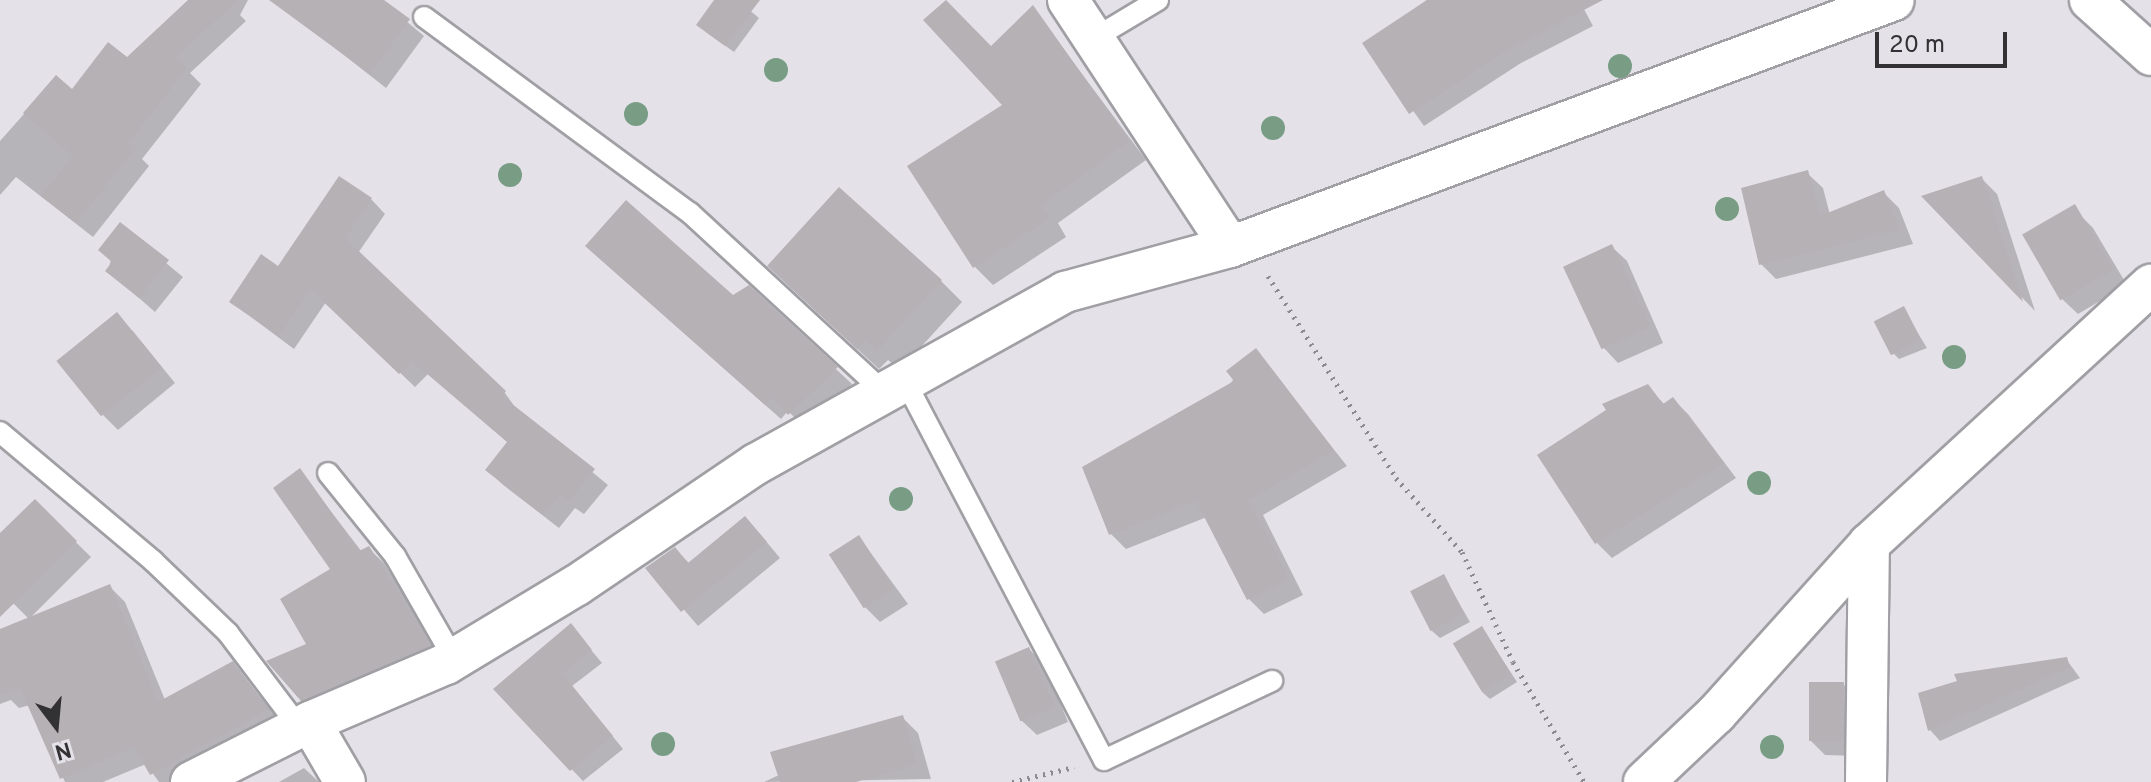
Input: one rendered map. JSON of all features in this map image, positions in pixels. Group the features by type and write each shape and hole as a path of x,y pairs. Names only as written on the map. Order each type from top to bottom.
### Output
{"street":[{"path":"1068,0 1238,244"},
{"path":"191,782 304,725 454,659 577,585 756,464 1065,292 1238,244 1894,0"},
{"path":"2090,0 2151,55"},
{"path":"1644,782 1716,714 1869,544 2151,285"},
{"path":"1866,782 1869,544"},
{"path":"304,725 345,782"}],"lane":[{"path":"1093,39 1158,0"},
{"path":"424,17 690,213 895,387 1104,760 1272,681"},
{"path":"0,432 153,561 228,633 304,725"},
{"path":"328,473 395,556 454,659"}],"path":[{"path":"1238,244 1396,478 1462,552 1513,662 1584,782"}],"building":[{"path":"188,0 237,0 175,59 187,68 128,143 135,149 76,223 41,196 73,156 23,113 56,75 72,89 108,42 127,57"},
{"path":"269,0 384,0 410,19 370,74"},
{"path":"714,0 760,0 725,46 696,25"},
{"path":"946,0 991,46 1033,5 1129,141 1041,205 1050,218 973,268 907,166 1002,105 923,20"},
{"path":"1427,0 1603,0 1507,50 1409,114 1362,43"},
{"path":"1808,170 1820,216 1884,190 1899,229 1759,265 1741,188"},
{"path":"339,176 372,198 345,238 506,391 502,396 595,469 569,501 560,495 543,515 485,470 507,442 412,361 399,374 310,289 279,336 229,302 261,254 278,266"},
{"path":"1982,176 2023,302 1921,196"},
{"path":"839,187 942,280 877,351 866,340 857,349 767,266"},
{"path":"626,200 733,295 749,285 838,367 788,415 772,397 765,405 585,246"},
{"path":"2075,204 2113,270 2060,300 2022,234"},
{"path":"120,222 169,260 139,298 105,271 112,262 98,250"},
{"path":"1612,244 1650,326 1602,349 1563,267"},
{"path":"1904,306 1921,340 1891,355 1874,321"},
{"path":"117,312 162,367 101,416 56,361"},
{"path":"1256,348 1334,450 1249,500 1289,579 1247,600 1196,501 1109,535 1082,467 1234,381 1226,371"},
{"path":"1648,384 1663,404 1673,397 1723,463 1595,544 1537,455 1606,410 1602,404"},
{"path":"300,468 359,551 369,546 431,645 301,701 266,661 306,644 280,599 330,569 273,488"},
{"path":"35,499 77,541 0,617 0,533"},
{"path":"745,516 767,542 681,612 645,568 675,547 688,563"},
{"path":"859,535 894,589 864,608 829,555"},
{"path":"1444,574 1464,614 1431,631 1410,591"},
{"path":"110,584 158,702 233,661 269,709 150,775 134,747 60,779 20,688 0,695 0,629"},
{"path":"571,623 592,650 562,673 613,736 570,771 493,689"},
{"path":"1482,626 1511,674 1482,692 1453,644"},
{"path":"1029,647 1054,707 1020,721 995,661"},
{"path":"2067,657 2070,667 1928,731 1918,693 1957,681 1954,674"},
{"path":"1809,682 1844,682 1844,741 1809,741"},
{"path":"903,715 917,764 856,782 780,782 770,752"}]}
